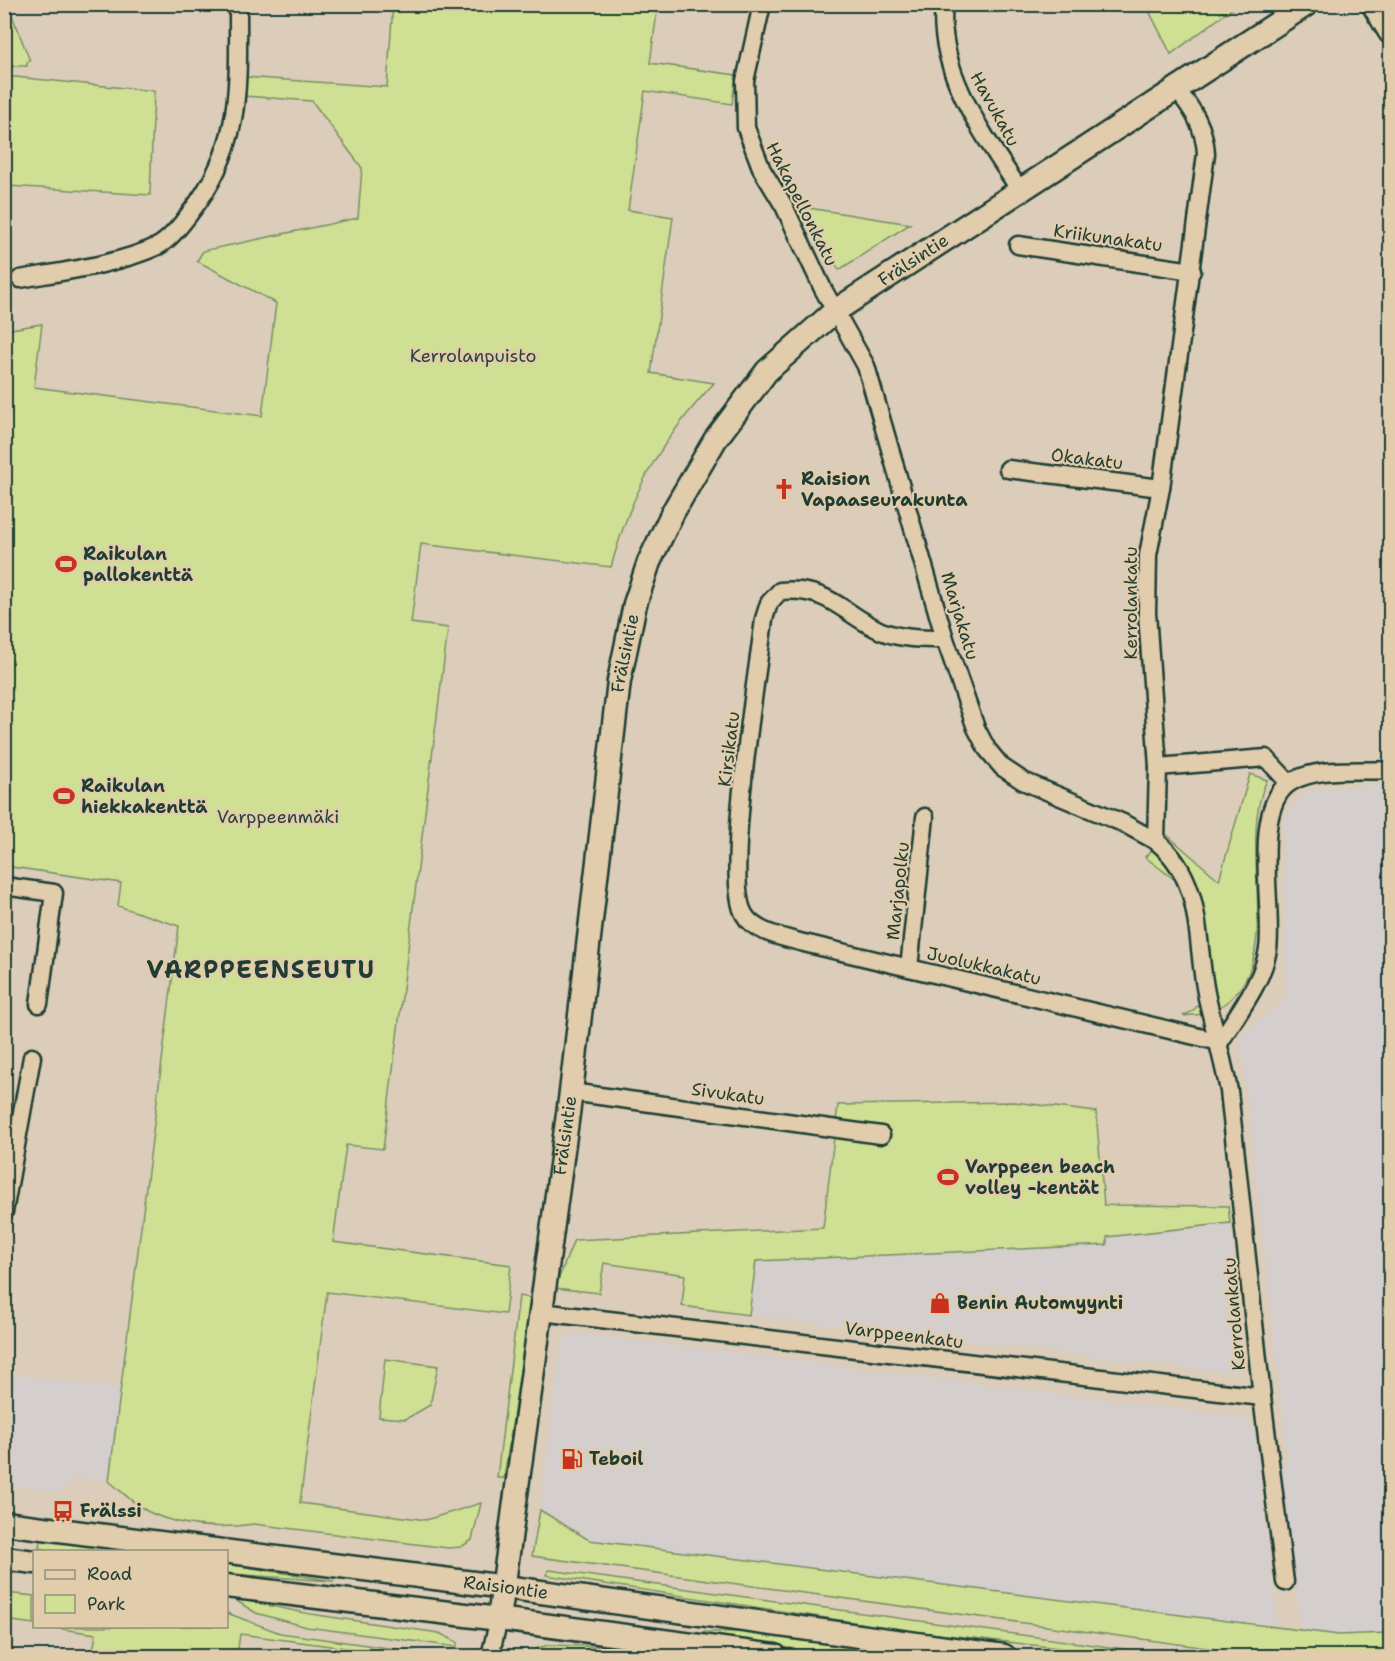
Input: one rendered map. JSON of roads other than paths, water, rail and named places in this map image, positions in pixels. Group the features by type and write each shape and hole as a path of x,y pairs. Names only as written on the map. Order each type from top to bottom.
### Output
{"street":[{"path":"20,279 69,270 152,248 160,245 186,219 204,196 219,169 232,130 238,87 238,4"},
{"name":"Hakapellonkatu","path":"762,4 745,81 746,128 762,170 784,206 835,311"},
{"name":"Havukatu","path":"944,4 943,37 957,86 1021,192"},
{"name":"Frälsintie","path":"499,1619 571,1092 620,681 635,604 649,562 694,471 741,403 767,371 835,311 1307,4"},
{"path":"1373,4 1390,32"},
{"name":"Kerrolankatu","path":"1176,89 1190,105 1206,139 1205,175 1161,488 1152,526 1146,583 1158,767 1156,842 1173,855 1190,888 1208,1002 1220,1042 1229,1091 1262,1397 1285,1582"},
{"name":"Kriikunakatu","path":"1018,245 1192,271"},
{"name":"Marjakatu","path":"835,311 866,366 945,639 976,728 987,749 1002,766 1047,793 1123,823 1156,842"},
{"name":"Okakatu","path":"1008,469 1161,488"},
{"name":"Kirsikatu","path":"744,915 739,897 738,845 764,619 769,603 780,591 795,590 819,595 840,604 879,630 900,637 945,639"},
{"path":"1220,1042 1260,974 1265,961 1269,934 1268,826 1278,795 1289,783 1313,775 1387,770 1390,755"},
{"path":"1158,767 1266,758 1289,783"},
{"name":"Marjapolku","path":"909,968 926,817"},
{"path":"4,886 54,893 39,1005"},
{"name":"Juolukkakatu","path":"744,915 760,929 780,936 1220,1042"},
{"path":"4,1212 32,1057"},
{"name":"Sivukatu","path":"571,1092 881,1135"},
{"name":"Varppeenkatu","path":"541,1312 1262,1397"},
{"name":"Raisiontie","path":"4,1523 215,1550"},
{"name":"Raisiontie","path":"228,1552 505,1587 1004,1656"},
{"path":"4,1558 33,1562"},
{"name":"Raisiontie","path":"228,1586 775,1656"},
{"path":"490,1656 499,1619"}],"place":[{"name":"Raision Vapaaseurakunta","path":"784,489"},
{"name":"Raikulan pallokenttä","path":"66,564"},
{"name":"Raikulan hiekkakenttä","path":"64,796"},
{"name":"Varppeen beach volley -kentät","path":"948,1177"},
{"name":"Benin Automyynti","path":"940,1303"},
{"name":"Teboil","path":"572,1459"},
{"name":"Frälssi","path":"63,1511"}],"district":[{"name":"VARPPEENSEUTU","path":"261,970"}],"park label":[{"name":"Kerrolanpuisto","path":"473,356"},
{"name":"Varppeenmäki","path":"278,817"}]}
